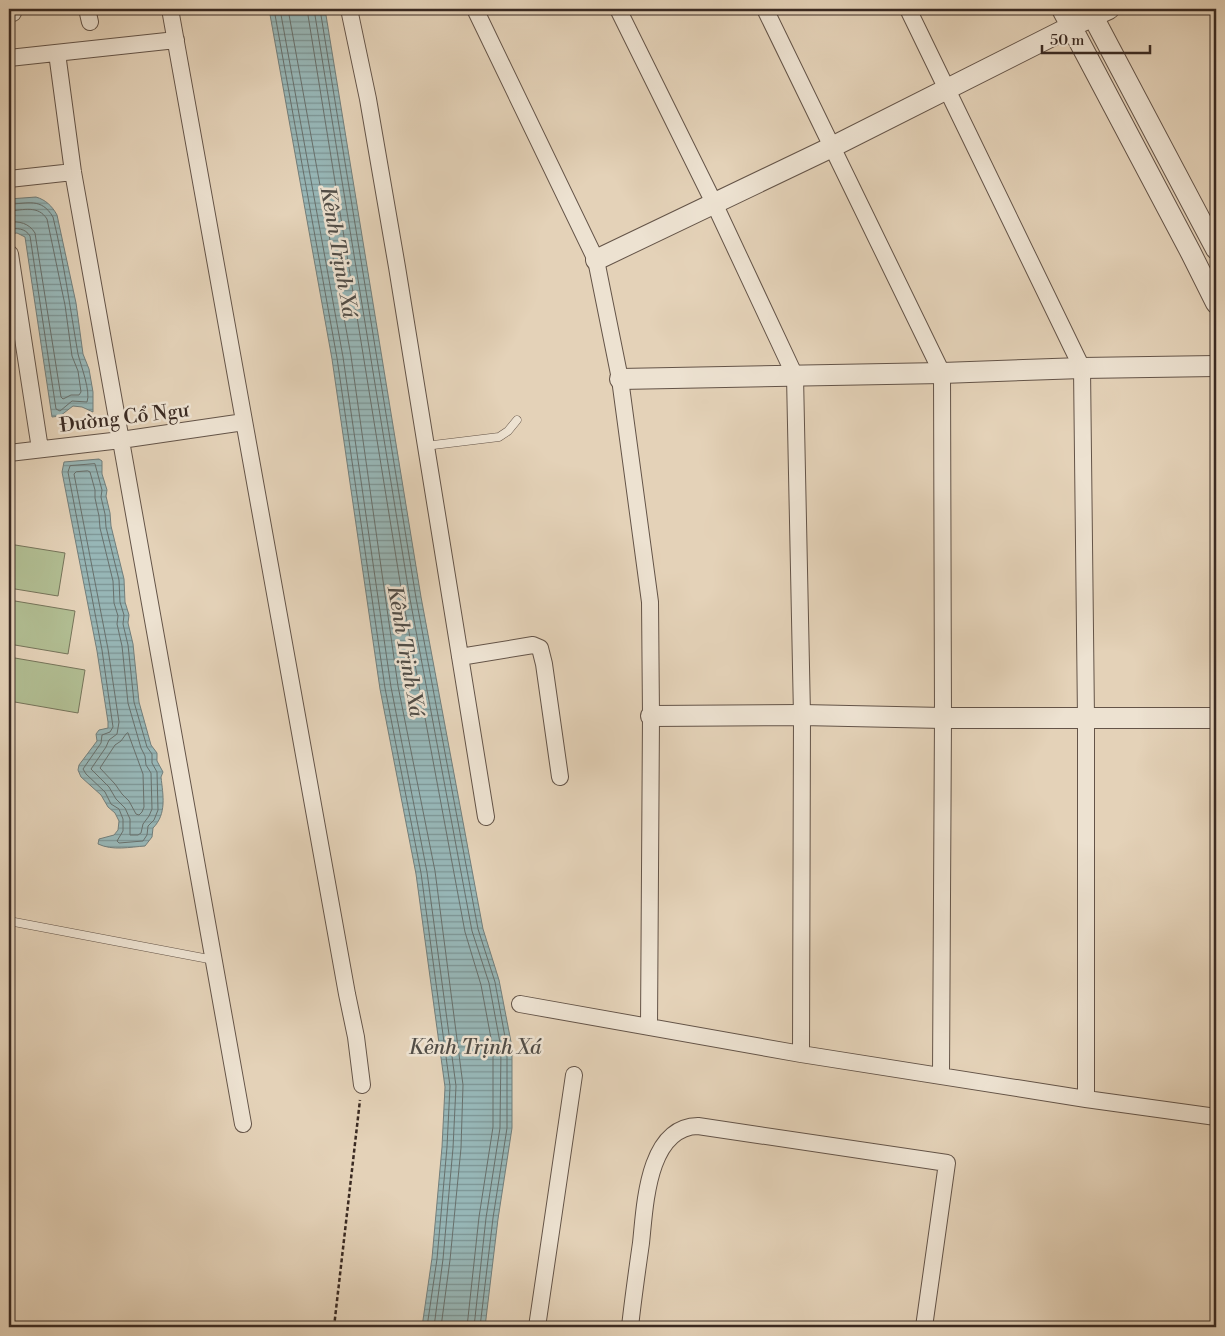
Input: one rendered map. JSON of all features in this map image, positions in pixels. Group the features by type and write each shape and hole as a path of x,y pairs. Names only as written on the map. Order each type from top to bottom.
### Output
{"street":[{"path":"170,9 346,994 356,1037 362,1085"},
{"path":"349,9 368,99 486,817"},
{"path":"475,9 495,47 596,260 620,379 650,602 651,716 648,1027"},
{"path":"618,9 714,203 795,376 802,715 801,1054"},
{"path":"765,9 942,373 941,1076"},
{"path":"908,9 1082,368 1086,718 1086,1099"},
{"path":"1062,9 1191,252 1216,303"},
{"path":"596,260 832,147 1070,27 1097,11 1215,244 1191,252"},
{"path":"9,58 176,40"},
{"path":"57,53 73,172 243,1124"},
{"path":"9,180 73,172"},
{"path":"10,254 40,449"},
{"path":"620,379 1216,366"},
{"name":"Đường Cổ Ngư","path":"9,453 121,440 244,422"},
{"path":"460,657 533,645 540,648 544,664 560,777"},
{"path":"651,716 802,715 943,718 1216,718"},
{"path":"520,1004 801,1054 1086,1099 1216,1117"},
{"path":"537,1327 574,1075"},
{"path":"630,1327 650,1174 659,1154 671,1136 693,1126 947,1163 924,1327"}],"lane":[{"path":"425,446 499,437 508,431 517,420"},
{"path":"9,921 214,960"}],"path":[{"path":"334,1327 362,1085"}],"green space":[{"path":"9,544 65,553 58,596 9,588"},
{"path":"9,600 75,611 68,654 9,644"},
{"path":"9,657 85,670 78,713 9,701"}],"water":[{"name":"Kênh Trịnh Xá","path":"269,9 325,9 421,597 483,929 499,980 512,1047 512,1128 498,1219 485,1327 422,1327 432,1258 442,1147 445,1087 416,874 380,689 332,359"},
{"path":"36,197 48,204 57,215 76,303 83,354 89,369 93,392 93,412 82,407 73,406 60,416 52,417 25,237 17,233 9,234 9,199"},
{"path":"99,459 102,461 102,474 107,490 106,496 111,526 124,579 125,602 129,615 128,623 133,644 139,702 151,745 157,753 157,761 163,772 161,777 162,810 153,828 152,837 145,846 127,848 116,848 98,844 99,839 114,835 118,830 119,821 101,795 81,777 78,770 79,765 97,741 96,734 99,730 108,728 108,722 97,651 62,472 64,462"}]}
